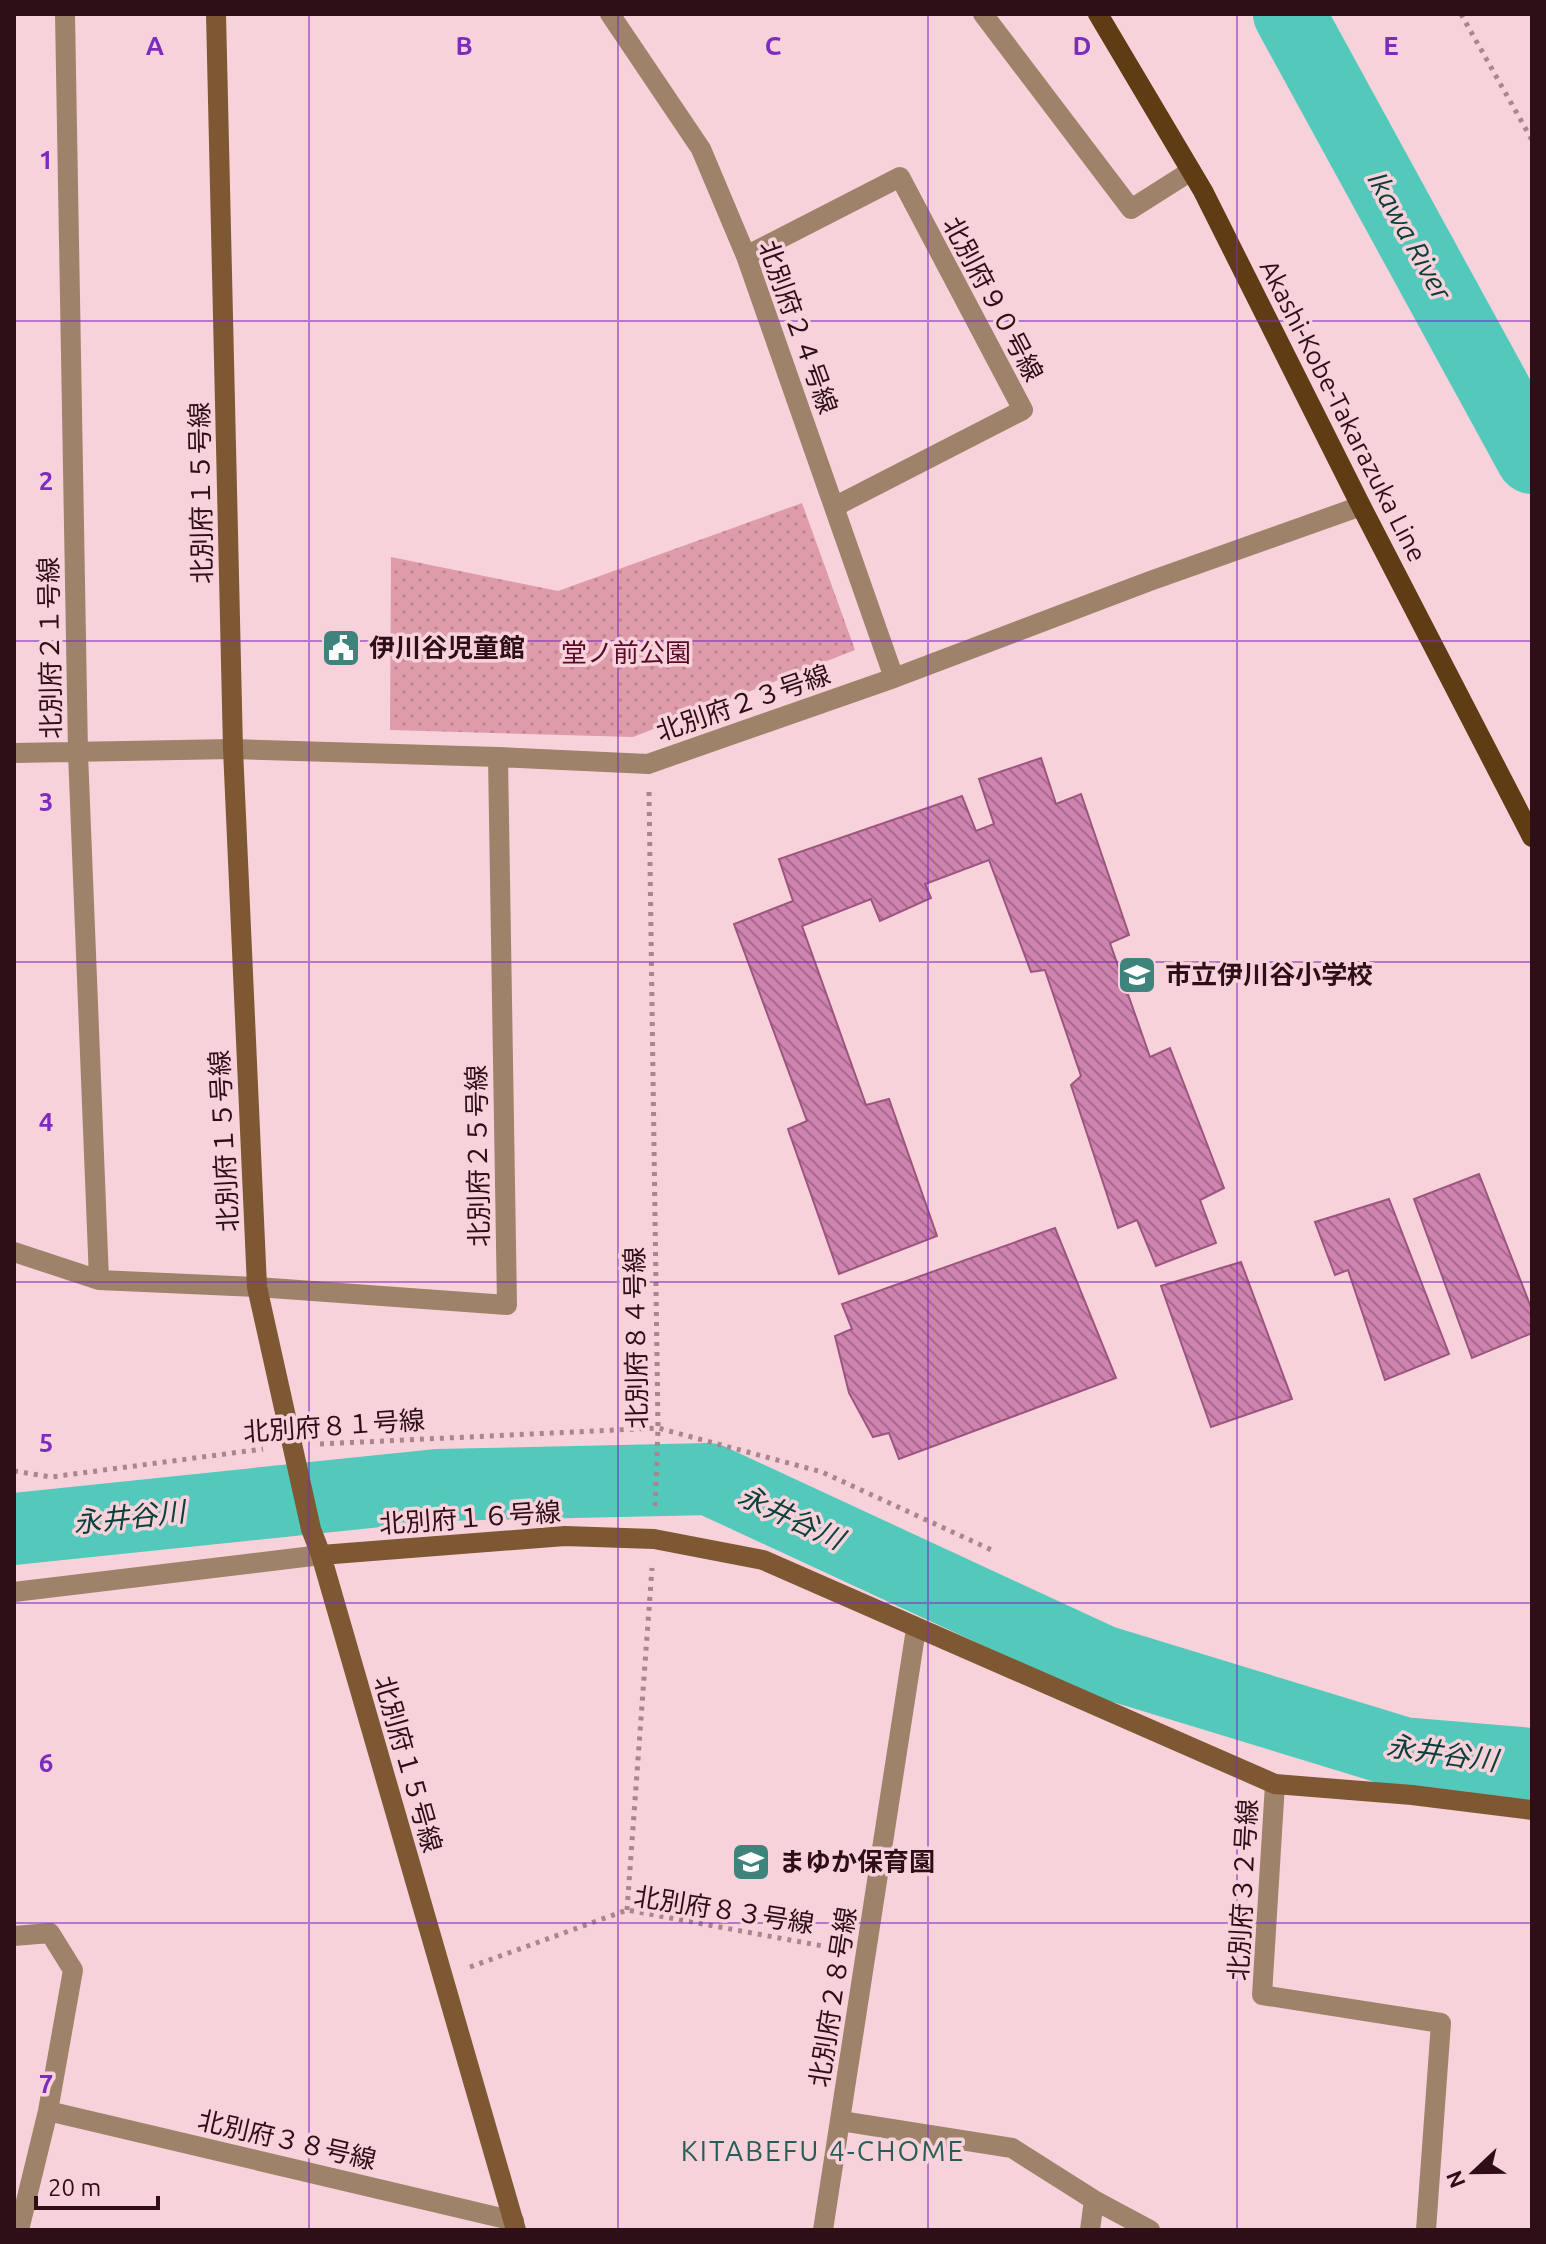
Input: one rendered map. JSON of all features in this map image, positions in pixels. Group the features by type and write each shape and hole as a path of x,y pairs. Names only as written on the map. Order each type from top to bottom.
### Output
{"main road":[{"name":"Akashi-Kobe-Takarazuka Line","path":"1098,14 1191,171 1532,837"}],"street":[{"name":"北別府２１号線","path":"65,14 78,753 99,1280"},
{"name":"北別府１５号線","path":"216,14 233,749 257,1287 311,1529 515,2225"},
{"name":"北別府２４号線","path":"610,14 701,149 746,256 894,678"},
{"path":"983,14 1131,209 1191,171"},
{"name":"北別府９０号線","path":"746,256 900,177 1023,410 834,507"},
{"name":"北別府２３号線","path":"14,753 233,749 648,764 894,678 1150,581 1361,506"},
{"name":"北別府２５号線","path":"257,1287 507,1305 498,757"},
{"path":"14,1252 99,1280 257,1287"},
{"name":"北別府１６号線","path":"14,1592 321,1555 565,1536 654,1539 763,1560 1275,1784 1412,1795 1532,1810"},
{"name":"北別府２８号線","path":"823,2230 916,1629"},
{"name":"北別府３２号線","path":"1275,1784 1262,1995 1441,2023 1426,2230"},
{"path":"14,1936 50,1933 73,1970 48,2111 19,2230"},
{"name":"北別府３８号線","path":"48,2111 515,2225"},
{"path":"841,2121 1012,2148 1094,2200 1150,2230"},
{"path":"1090,2230 1094,2200"}],"path":[{"path":"1461,14 1532,140"},
{"name":"北別府８４号線","path":"627,1910 654,1539 658,1428 648,764"},
{"name":"北別府８１号線","path":"14,1471 51,1477 293,1454 658,1428 822,1472 996,1552"},
{"name":"北別府８３号線","path":"443,1977 627,1910 866,1954"}],"green space":[{"name":"堂ノ前公園","path":"802,503 855,650 633,737 390,730 391,557 558,591"}],"building":[{"path":"1041,758 1056,804 1081,794 1129,935 1110,943 1150,1057 1170,1048 1224,1188 1200,1200 1216,1243 1156,1266 1137,1220 1118,1228 1071,1085 1081,1076 1045,970 1031,972 989,860 925,884 931,898 880,921 871,899 802,926 866,1105 889,1099 937,1236 839,1274 788,1129 807,1121 734,924 793,901 779,859 962,796 976,831 994,824 979,779"},
{"path":"1479,1174 1532,1310 1532,1333 1472,1358 1414,1199"},
{"path":"1389,1199 1449,1354 1385,1380 1348,1270 1335,1275 1315,1222"},
{"path":"1055,1228 1116,1378 899,1459 889,1433 873,1437 849,1393 835,1336 852,1329 842,1304"},
{"path":"1241,1262 1292,1399 1211,1427 1161,1286"}],"waterway":[{"name":"Ikawa River","path":"1289,14 1532,458"},
{"name":"永井谷川","path":"14,1529 437,1485 709,1479 1102,1661 1403,1753 1532,1764"}],"place":[{"name":"伊川谷児童館","path":"341,648"},
{"name":"市立伊川谷小学校","path":"1137,975"},
{"name":"まゆか保育園","path":"751,1862"}],"district":[{"name":"KITABEFU 4-CHOME","path":"823,2151"}]}
